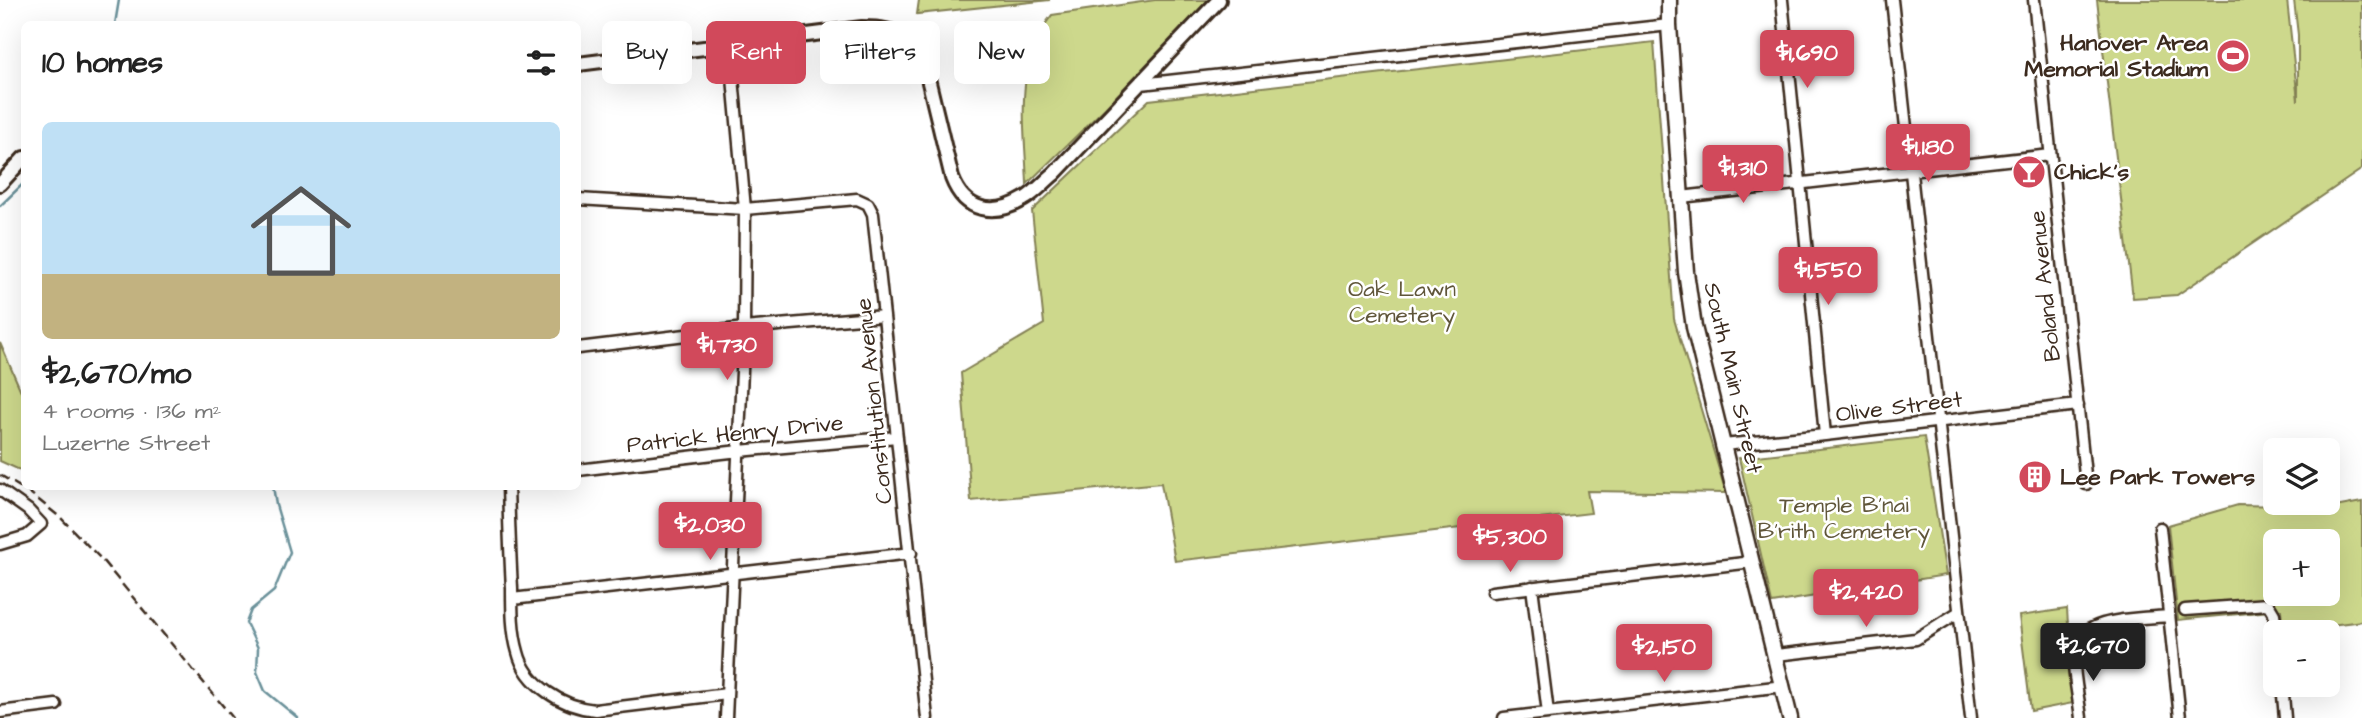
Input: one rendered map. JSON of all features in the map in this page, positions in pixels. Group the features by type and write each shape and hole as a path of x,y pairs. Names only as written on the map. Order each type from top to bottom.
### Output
{"main road":[{"name":"South Main Street","path":"1669,0 1686,272 1694,327 1790,718"}],"street":[{"path":"806,35 862,27 881,28 902,34 916,50 926,70 957,191 969,202 985,210 1002,209 1024,199 1054,174 1219,0"},
{"path":"1782,0 1825,435"},
{"path":"1892,0 1971,718"},
{"name":"Boland Avenue","path":"2034,0 2086,484"},
{"path":"1141,84 1669,25"},
{"path":"581,64 706,48"},
{"path":"726,718 744,328 745,209 734,84"},
{"path":"1681,197 2050,155"},
{"path":"0,184 21,161"},
{"path":"581,199 745,209"},
{"name":"Constitution Avenue","path":"745,209 857,200 868,204 873,214 928,718"},
{"path":"581,348 744,328 884,316"},
{"name":"Olive Street","path":"1723,445 2078,405"},
{"name":"Patrick Henry Drive","path":"581,470 739,451 897,438"},
{"path":"0,490 28,510 41,524 27,536 0,544"},
{"path":"508,490 512,599 518,653 531,677 565,704 578,709 595,710 727,694"},
{"path":"2160,528 2180,718"},
{"path":"512,599 911,553"},
{"path":"1492,592 1752,562"},
{"path":"1532,587 1548,713"},
{"path":"2185,610 2267,604 2275,620"},
{"path":"1776,654 1916,639 1959,612"},
{"path":"2081,718 2074,650 2086,631 2090,627 2103,624 2169,616"},
{"path":"1504,718 1784,686"},
{"path":"2284,697 2286,718"},
{"path":"0,712 56,705"}],"green space":[{"path":"919,0 1050,0 917,14"},
{"path":"1155,0 1208,0 1105,108 1027,184 1025,84 1050,84 1048,21 1052,15"},
{"path":"2097,0 2287,0 2298,101 2298,35 2294,0 2362,0 2362,169 2177,295 2133,298"},
{"name":"Oak Lawn Cemetery","path":"1654,42 1674,319 1726,493 1587,491 1591,513 1175,561 1161,483 971,501 961,373 1044,324 1032,211 1149,100"},
{"path":"0,343 21,391 21,471 0,461"},
{"name":"Temple B'nai B'rith Cemetery","path":"1924,437 1946,575 1772,603 1739,458"},
{"path":"2362,502 2362,621 2340,624 2340,620 2282,620 2281,610 2178,620 2168,525 2238,505 2263,506 2263,515 2340,515 2340,506"},
{"path":"2067,609 2073,703 2031,711 2019,616"}],"waterway":[{"path":"116,21 119,0"},
{"path":"0,206 21,186"},
{"path":"274,490 290,552 274,591 251,610 246,623 258,648 257,672 265,691 298,718"}],"railway":[{"path":"0,475 21,488"},
{"path":"25,490 61,518 102,560 233,718"}],"place":[{"name":"Hanover Area Memorial Stadium","path":"2233,56"},
{"name":"Chick's","path":"2029,172"},
{"name":"Lee Park Towers","path":"2035,477"}]}
